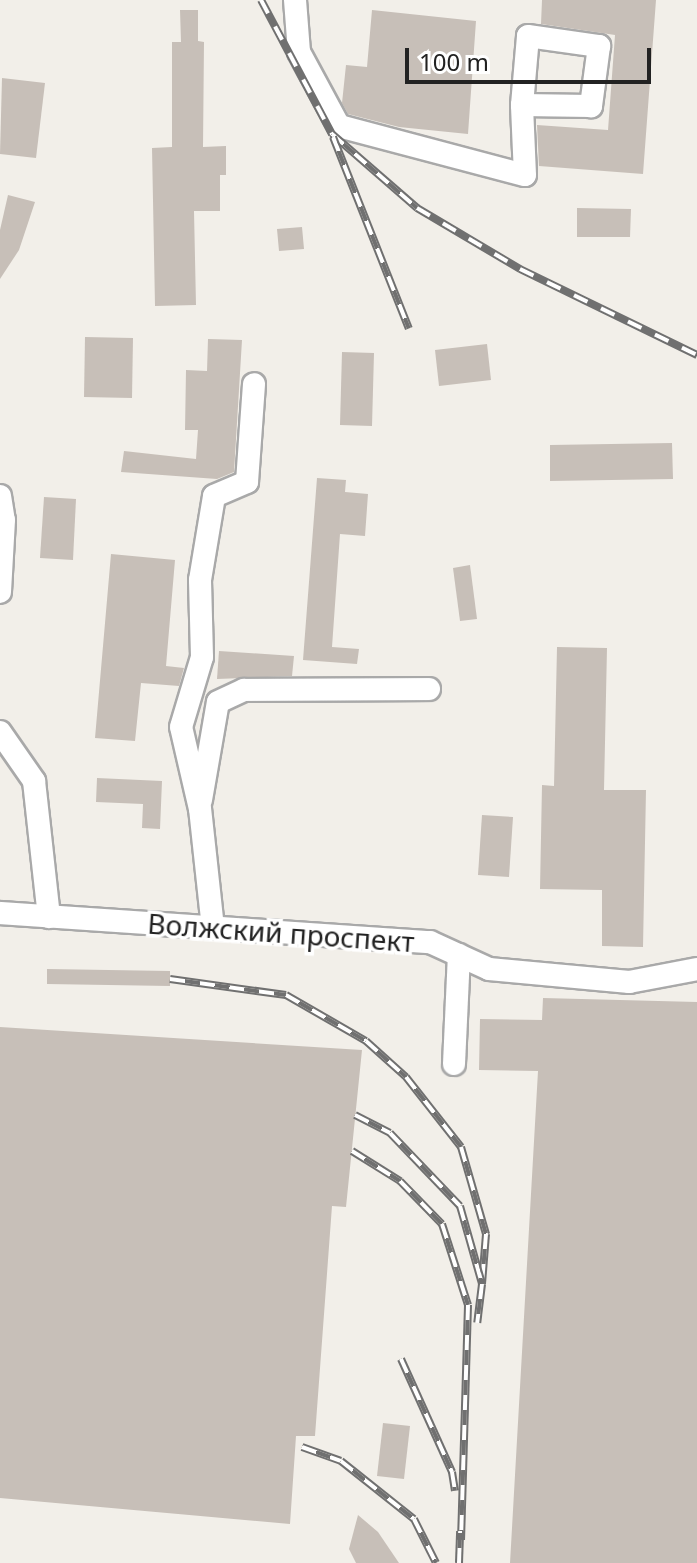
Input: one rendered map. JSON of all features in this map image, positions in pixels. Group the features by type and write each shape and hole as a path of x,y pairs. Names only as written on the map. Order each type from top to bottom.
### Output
{"street":[{"path":"295,0 299,52 339,126 525,175 522,105"},
{"path":"213,928 200,809 181,727 202,657 200,580 214,496 247,482 254,384"},
{"path":"0,496 4,520 0,592"},
{"path":"200,809 218,702 244,690 429,689"},
{"path":"0,732 34,781 49,917"},
{"name":"Волжский проспект","path":"0,913 430,942 489,969 629,982 697,969"},
{"path":"454,1064 459,955"}],"building":[{"path":"542,0 656,0 643,174 539,166 537,125 608,130 615,35 541,24"},
{"path":"180,10 198,10 198,41 204,42 203,147 226,146 226,175 220,175 220,211 194,211 196,305 155,306 152,148 172,147 172,42 181,42"},
{"path":"372,10 476,21 468,134 399,127 348,114 342,103 346,65 367,67"},
{"path":"2,78 45,83 36,158 0,154"},
{"path":"8,195 35,202 19,250 0,279 0,230"},
{"path":"577,208 631,209 630,237 577,237"},
{"path":"302,227 304,249 279,251 277,229"},
{"path":"85,337 133,338 132,398 84,397"},
{"path":"208,339 242,340 234,472 217,479 121,472 124,451 196,459 198,430 185,430 186,370 207,371"},
{"path":"487,344 491,380 439,386 435,350"},
{"path":"342,352 374,353 372,426 340,425"},
{"path":"672,443 673,479 550,481 550,445"},
{"path":"317,478 346,480 345,492 368,494 365,536 340,534 332,647 359,649 357,664 303,660"},
{"path":"44,497 76,499 73,560 40,558"},
{"path":"111,554 175,560 166,666 184,668 179,686 141,683 135,741 95,738"},
{"path":"470,565 477,619 460,621 453,568"},
{"path":"557,647 607,648 604,790 646,790 643,947 602,946 602,890 540,889 542,785 554,786"},
{"path":"219,651 294,656 292,676 217,679"},
{"path":"97,778 162,781 160,829 142,828 143,804 96,802"},
{"path":"482,815 513,817 509,877 478,875"},
{"path":"47,969 170,971 170,986 47,984"},
{"path":"543,998 697,1002 697,1563 510,1563 538,1071 479,1070 480,1019 542,1020"},
{"path":"0,1027 362,1050 346,1207 332,1206 315,1436 296,1436 290,1524 0,1498"},
{"path":"383,1423 410,1426 404,1479 377,1476"},
{"path":"358,1515 378,1532 399,1563 356,1563 349,1549"}],"railway":[{"path":"261,0 332,134 417,208 520,269 697,355"},
{"path":"333,137 409,329"},
{"path":"170,979 286,995 366,1041 406,1077 461,1147 486,1234 482,1284"},
{"path":"355,1115 390,1133 460,1206 482,1284 477,1323"},
{"path":"352,1151 400,1181 442,1224 468,1305 461,1540"},
{"path":"401,1359 452,1472 455,1491"},
{"path":"302,1447 341,1461 414,1519 436,1563"},
{"path":"459,1563 460,1531"}]}
